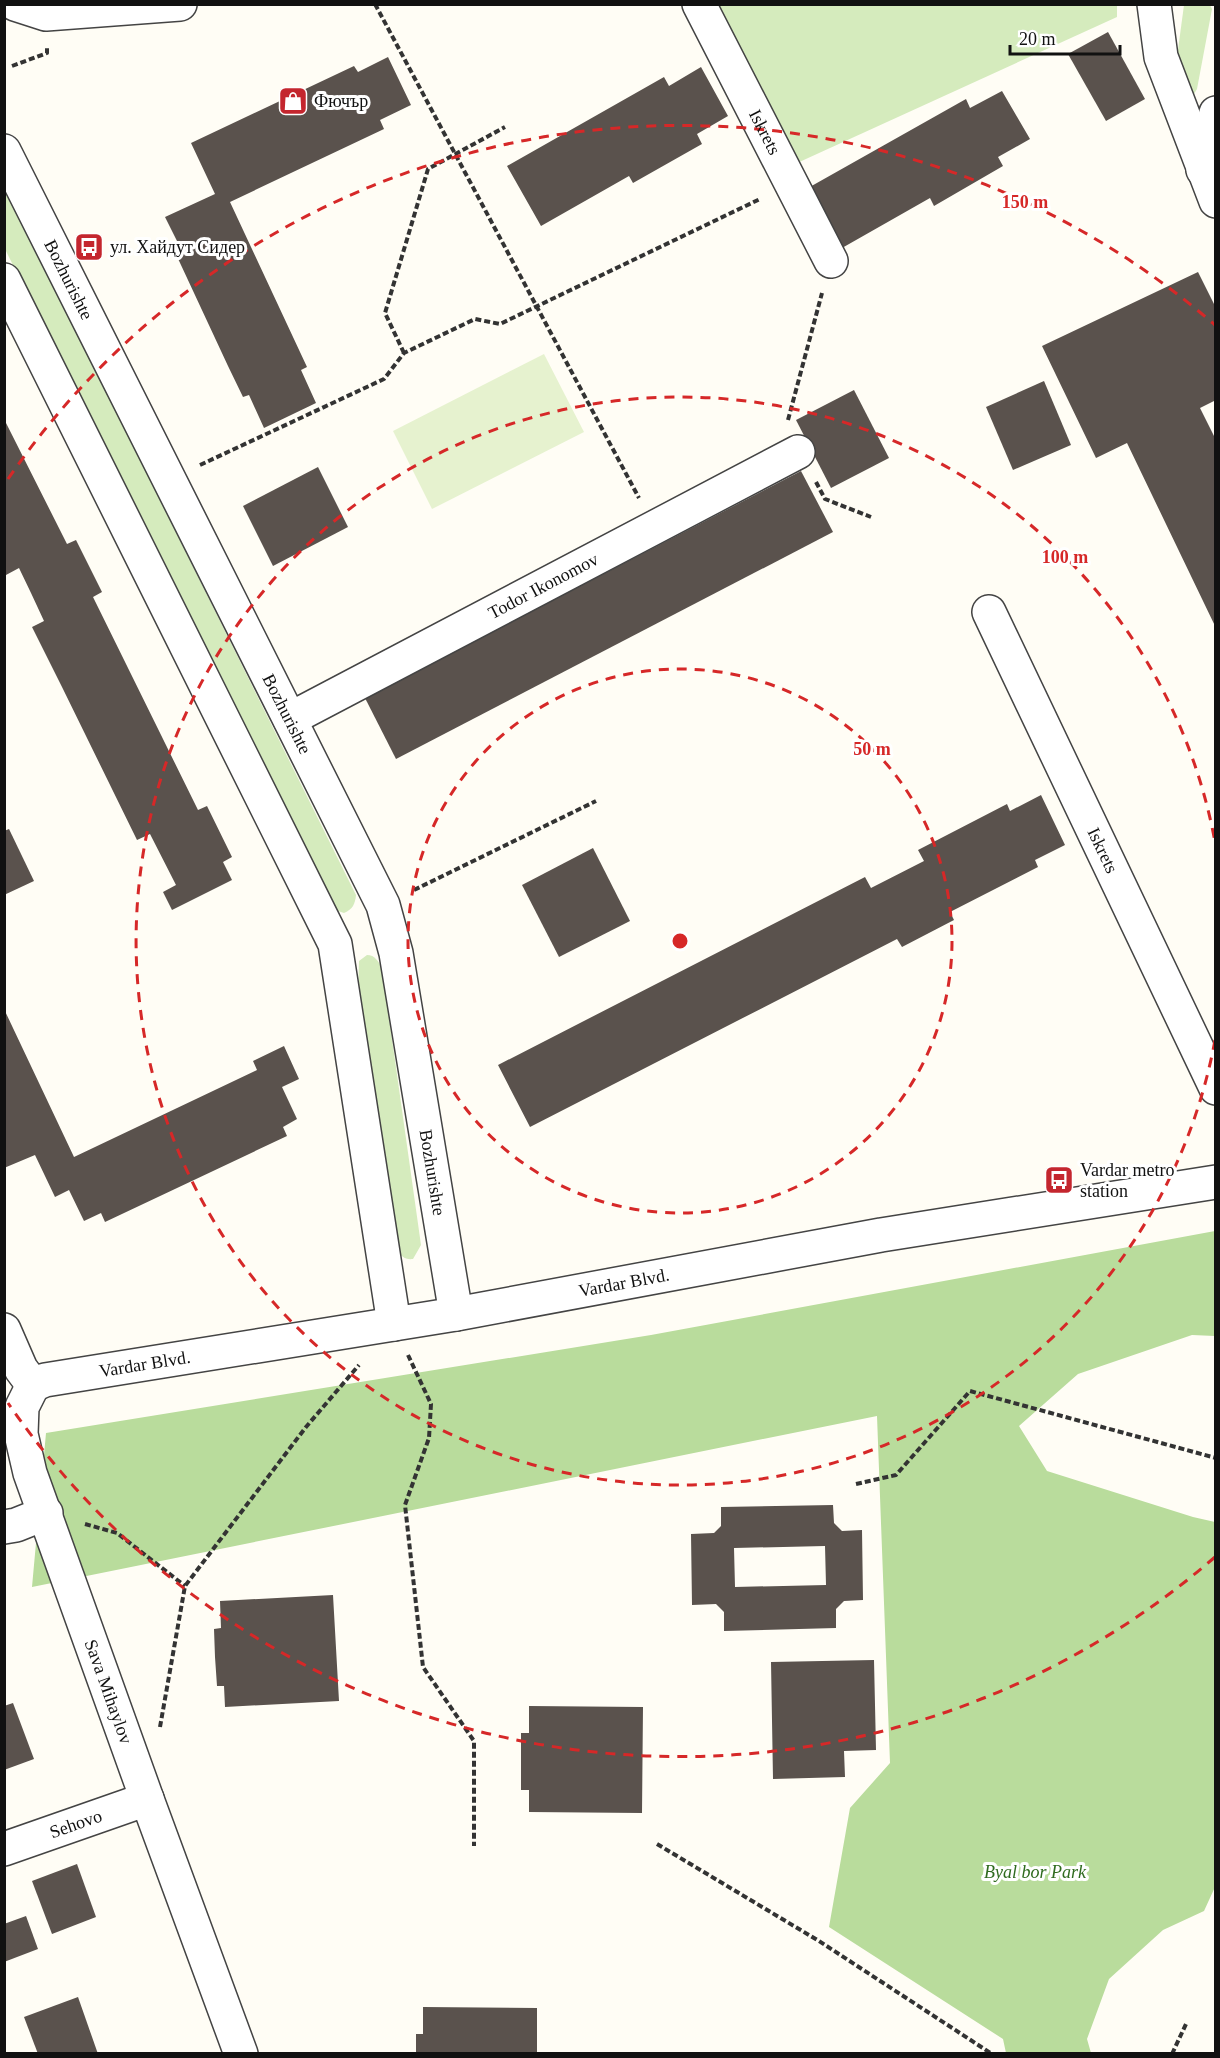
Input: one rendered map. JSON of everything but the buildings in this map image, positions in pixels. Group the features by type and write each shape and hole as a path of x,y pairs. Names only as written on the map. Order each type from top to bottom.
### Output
{"street":[{"path":"15,4 46,14 180,4"},
{"name":"Iskrets","path":"699,4 831,261"},
{"path":"1154,4 1161,57 1215,201"},
{"path":"1203,170 1215,113"},
{"name":"Bozhurishte","path":"4,151 383,905 396,953 456,1314"},
{"path":"4,280 334,944 394,1324"},
{"name":"Todor Ikonomov","path":"290,719 798,452"},
{"name":"Iskrets","path":"989,612 1214,1081"},
{"name":"Vardar Blvd.","path":"33,1385 56,1378 456,1314 881,1235 1215,1182"},
{"path":"4,1330 21,1369 33,1385"},
{"name":"Sava Mihaylov","path":"33,1385 22,1407 21,1434 30,1473 147,1799 242,2054"},
{"path":"4,1527 16,1525 46,1513"},
{"name":"Sehovo","path":"4,1849 147,1799"}],"path":[{"path":"375,4 655,527"},
{"path":"12,66 47,53"},
{"path":"404,353 385,314 428,169 505,127"},
{"path":"170,479 384,380 404,353 475,319 500,324 773,193 784,169"},
{"path":"831,261 786,428 825,499 871,517"},
{"path":"383,905 596,801"},
{"path":"159,1732 185,1586 306,1427 394,1324 431,1404 429,1438 405,1505 423,1667 474,1741 474,1846"},
{"path":"856,1484 896,1475 970,1391 1215,1458"},
{"path":"46,1513 117,1533 185,1586"},
{"path":"657,1844 819,1941 992,2054"},
{"path":"1172,2054 1186,2024"}],"green space":[{"path":"1117,4 1117,17 784,169 709,5"},
{"path":"1184,5 1210,5 1212,9 1197,89 1194,94 1175,72"},
{"path":"4,186 356,895 353,906 344,913 332,909 5,249"},
{"path":"544,354 584,432 432,509 393,431"},
{"path":"367,955 374,957 382,968 421,1245 413,1259 403,1257 396,1250 358,994 359,961"},
{"name":"Byal bor Park","path":"1215,1231 1215,1336 1192,1335 1078,1374 1019,1426 1047,1471 1215,1522 1215,1887 1204,1911 1163,1930 1109,1979 1087,2039 1091,2053 1006,2053 1003,2039 829,1927 850,1808 890,1763 877,1416 32,1587 46,1433 651,1335"}],"place":[{"name":"Фючър","path":"293,101"},
{"name":"ул. Хайдут Сидер","path":"89,247"},
{"name":"Vardar metro station","path":"1059,1180"}]}
